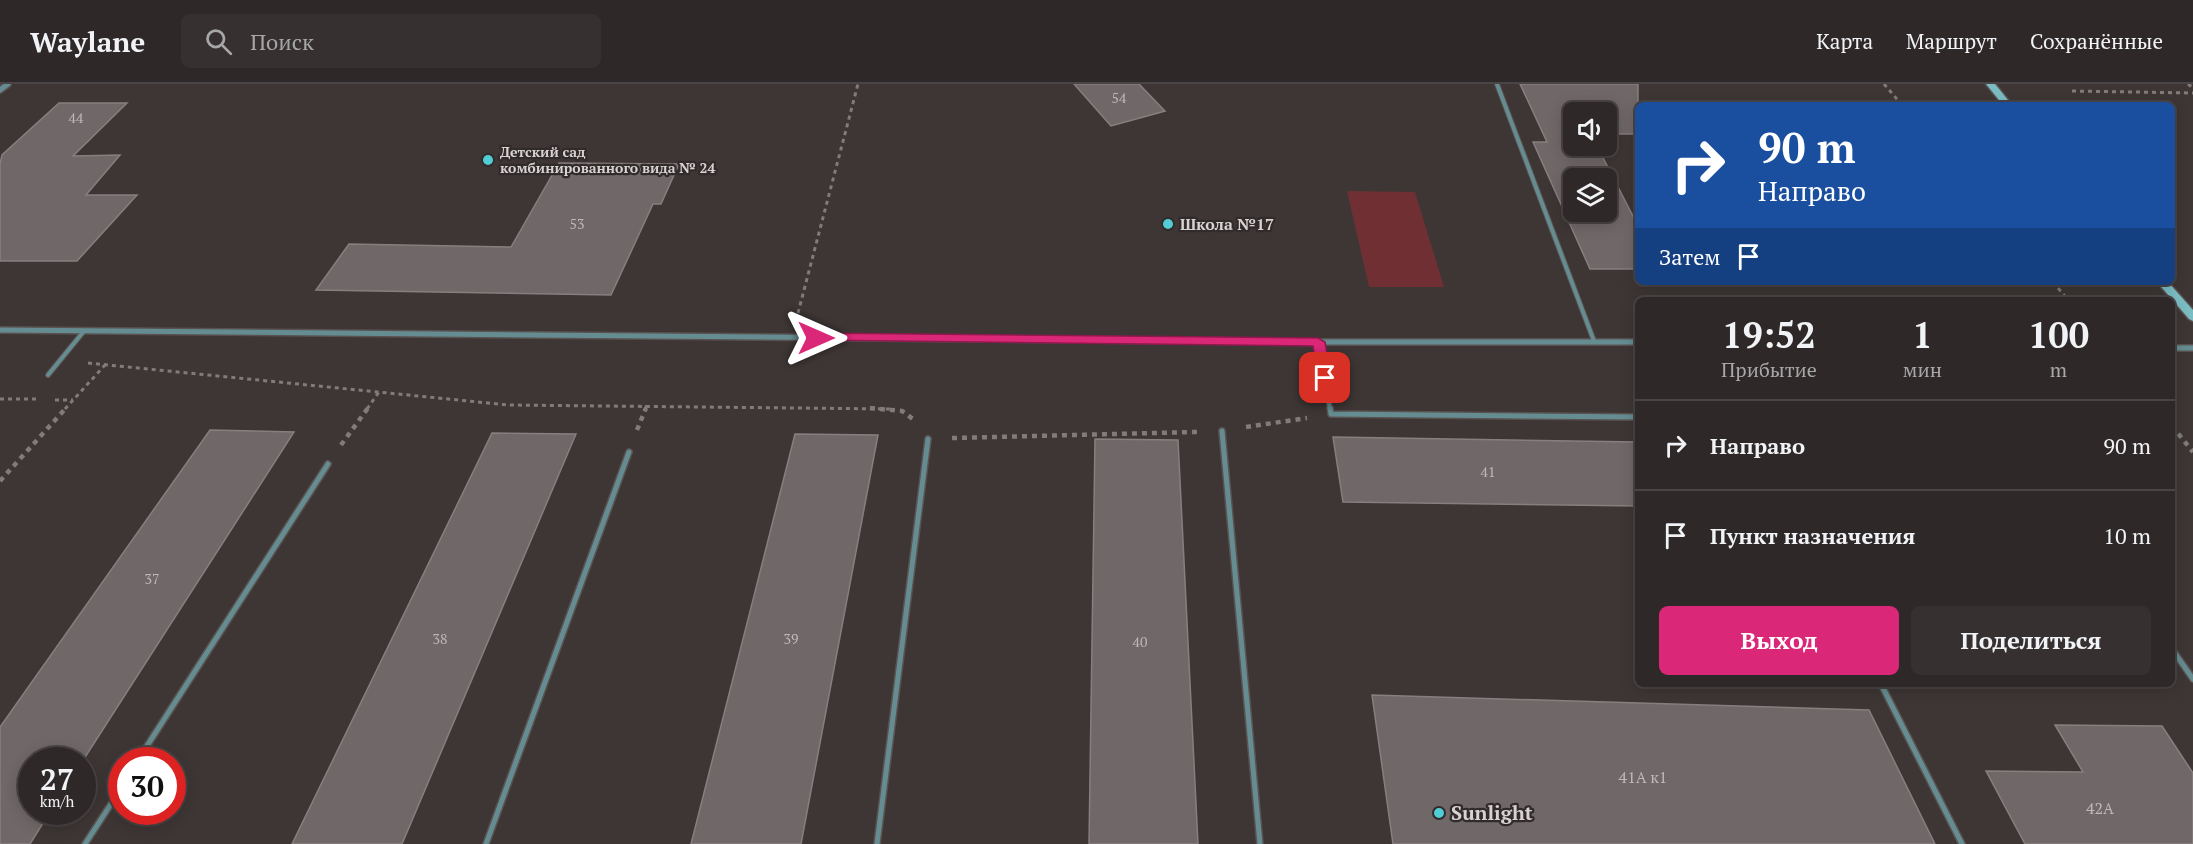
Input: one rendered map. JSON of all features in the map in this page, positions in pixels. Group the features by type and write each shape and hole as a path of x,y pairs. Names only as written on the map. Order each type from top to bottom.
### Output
{"main road":[{"path":"1990,84 2005,102"},
{"path":"2165,285 2193,317"}],"street":[{"path":"0,90 8,84"},
{"path":"0,330 1318,342 1635,342"},
{"path":"2175,348 2193,348"}],"lane":[{"path":"1497,84 1594,341"},
{"path":"48,375 84,331"},
{"path":"1318,342 1331,414 1635,417"},
{"path":"1222,431 1260,844"},
{"path":"877,844 928,439"},
{"path":"486,844 629,452"},
{"path":"146,747 328,464"},
{"path":"2175,653 2193,679"},
{"path":"1883,687 1962,844"},
{"path":"85,844 108,809"}],"path":[{"path":"792,337 858,84"},
{"path":"1884,84 1899,102"},
{"path":"2188,84 2193,91"},
{"path":"2072,91 2193,91"},
{"path":"2056,285 2066,297"},
{"path":"60,360 508,405 886,408 902,411 912,418 928,439 1222,431 1331,414"},
{"path":"0,481 105,364"},
{"path":"328,464 379,392"},
{"path":"2175,430 2193,452"}],"shaded area":[{"path":"1347,191 1415,192 1444,287 1369,287"}],"building":[{"path":"1074,84 1139,84 1165,111 1111,126"},
{"path":"1520,84 1638,84 1638,102 1635,102 1635,134 1617,134 1617,102 1563,102 1563,156 1602,156 1608,168 1563,168 1563,209 1533,142 1547,142"},
{"path":"59,103 127,103 73,156 120,155 86,195 137,195 77,261 0,261 0,164 2,155"},
{"path":"559,163 679,164 661,204 653,204 611,295 316,290 349,244 511,247"},
{"path":"1617,185 1635,220 1635,269 1590,269 1569,222 1617,222"},
{"path":"210,430 294,432 92,747 18,747 18,825 42,825 30,844 0,844 0,727"},
{"path":"492,433 576,434 402,844 292,844"},
{"path":"795,434 878,435 801,844 691,844"},
{"path":"1333,437 1635,442 1635,506 1343,502"},
{"path":"1095,439 1178,440 1198,844 1089,844"},
{"path":"1372,695 1869,710 1935,844 1393,844"},
{"path":"2055,725 2162,726 2193,773 2193,844 2025,844 1986,771 2083,772"}],"place":[{"name":"Детский сад комбинированного вида № 24","path":"488,160"},
{"name":"Школа №17","path":"1168,224"},
{"name":"Sunlight","path":"1439,813"}],"route":[{"path":"816,338 1318,342 1325,378"}]}
